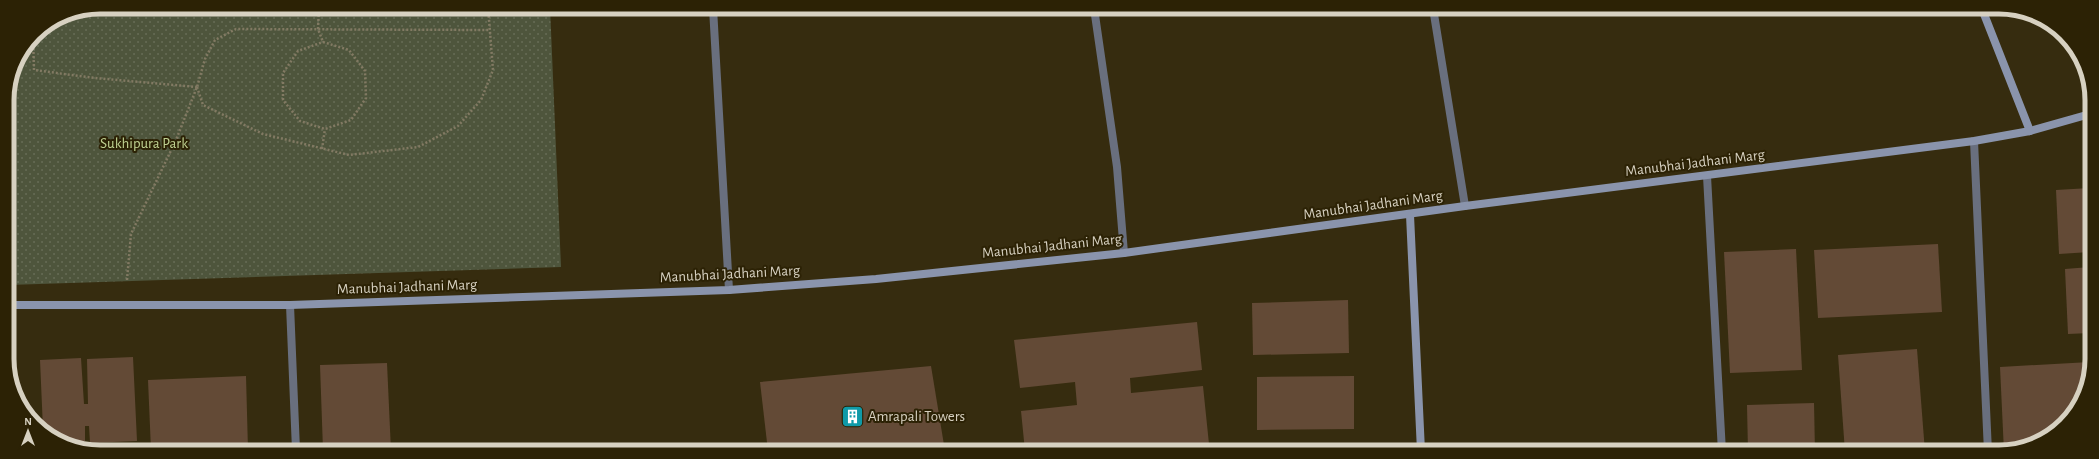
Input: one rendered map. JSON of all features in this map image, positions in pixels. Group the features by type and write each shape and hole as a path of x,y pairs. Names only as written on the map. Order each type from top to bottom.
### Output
{"street":[{"path":"713,14 729,290"},
{"path":"1095,14 1117,167 1124,253"},
{"path":"1433,14 1465,206"},
{"path":"1984,14 2030,131"},
{"name":"Manubhai Jadhani Marg","path":"14,304 290,305 729,290 876,279 1124,253 1410,215 1465,206 1974,141 2030,131 2085,115"},
{"path":"1974,141 1988,445"},
{"path":"1707,176 1722,445"},
{"path":"1410,215 1421,445"},
{"path":"290,305 296,445"}],"path":[{"path":"319,14 318,29 323,42"},
{"path":"197,87 203,105 263,134 348,155 418,147 458,126 481,100 493,70 488,14"},
{"path":"127,280 131,234 176,140 197,87 205,59 215,40 236,29 489,30"},
{"path":"323,42 349,50 365,71 366,98 351,120 325,129 300,121 283,100 283,73 298,51 323,42"},
{"path":"33,46 34,70 95,78 197,87"},
{"path":"322,149 325,129"}],"green space":[{"name":"Sukhipura Park","path":"95,14 550,14 561,267 14,285 14,95 19,72 29,52 43,35 62,23 83,16"}],"building":[{"path":"2085,188 2085,252 2059,254 2056,190"},
{"path":"1938,244 1942,312 1818,318 1814,250"},
{"path":"1796,249 1802,370 1730,373 1724,252"},
{"path":"2085,267 2085,333 2068,334 2065,269"},
{"path":"1348,300 1349,353 1253,355 1252,303"},
{"path":"1197,322 1202,370 1130,378 1131,393 1203,386 1209,444 1024,445 1021,411 1077,405 1075,382 1020,388 1014,340"},
{"path":"1917,349 1924,445 1844,445 1838,355"},
{"path":"133,357 137,441 90,443 89,426 85,426 85,441 77,441 62,436 48,427 48,411 42,411 40,360 81,358 84,404 88,404 87,359"},
{"path":"2085,362 2080,387 2076,397 2064,416 2056,424 2032,438 2004,445 2000,367"},
{"path":"387,363 391,445 323,445 320,365"},
{"name":"Amrapali Towers","path":"931,366 944,445 767,445 760,382"},
{"path":"246,376 248,445 151,445 148,380"},
{"path":"1354,376 1354,429 1257,430 1257,377"},
{"path":"1814,403 1815,445 1748,445 1747,405"}],"place":[{"name":"Amrapali Towers","path":"852,416"}]}
